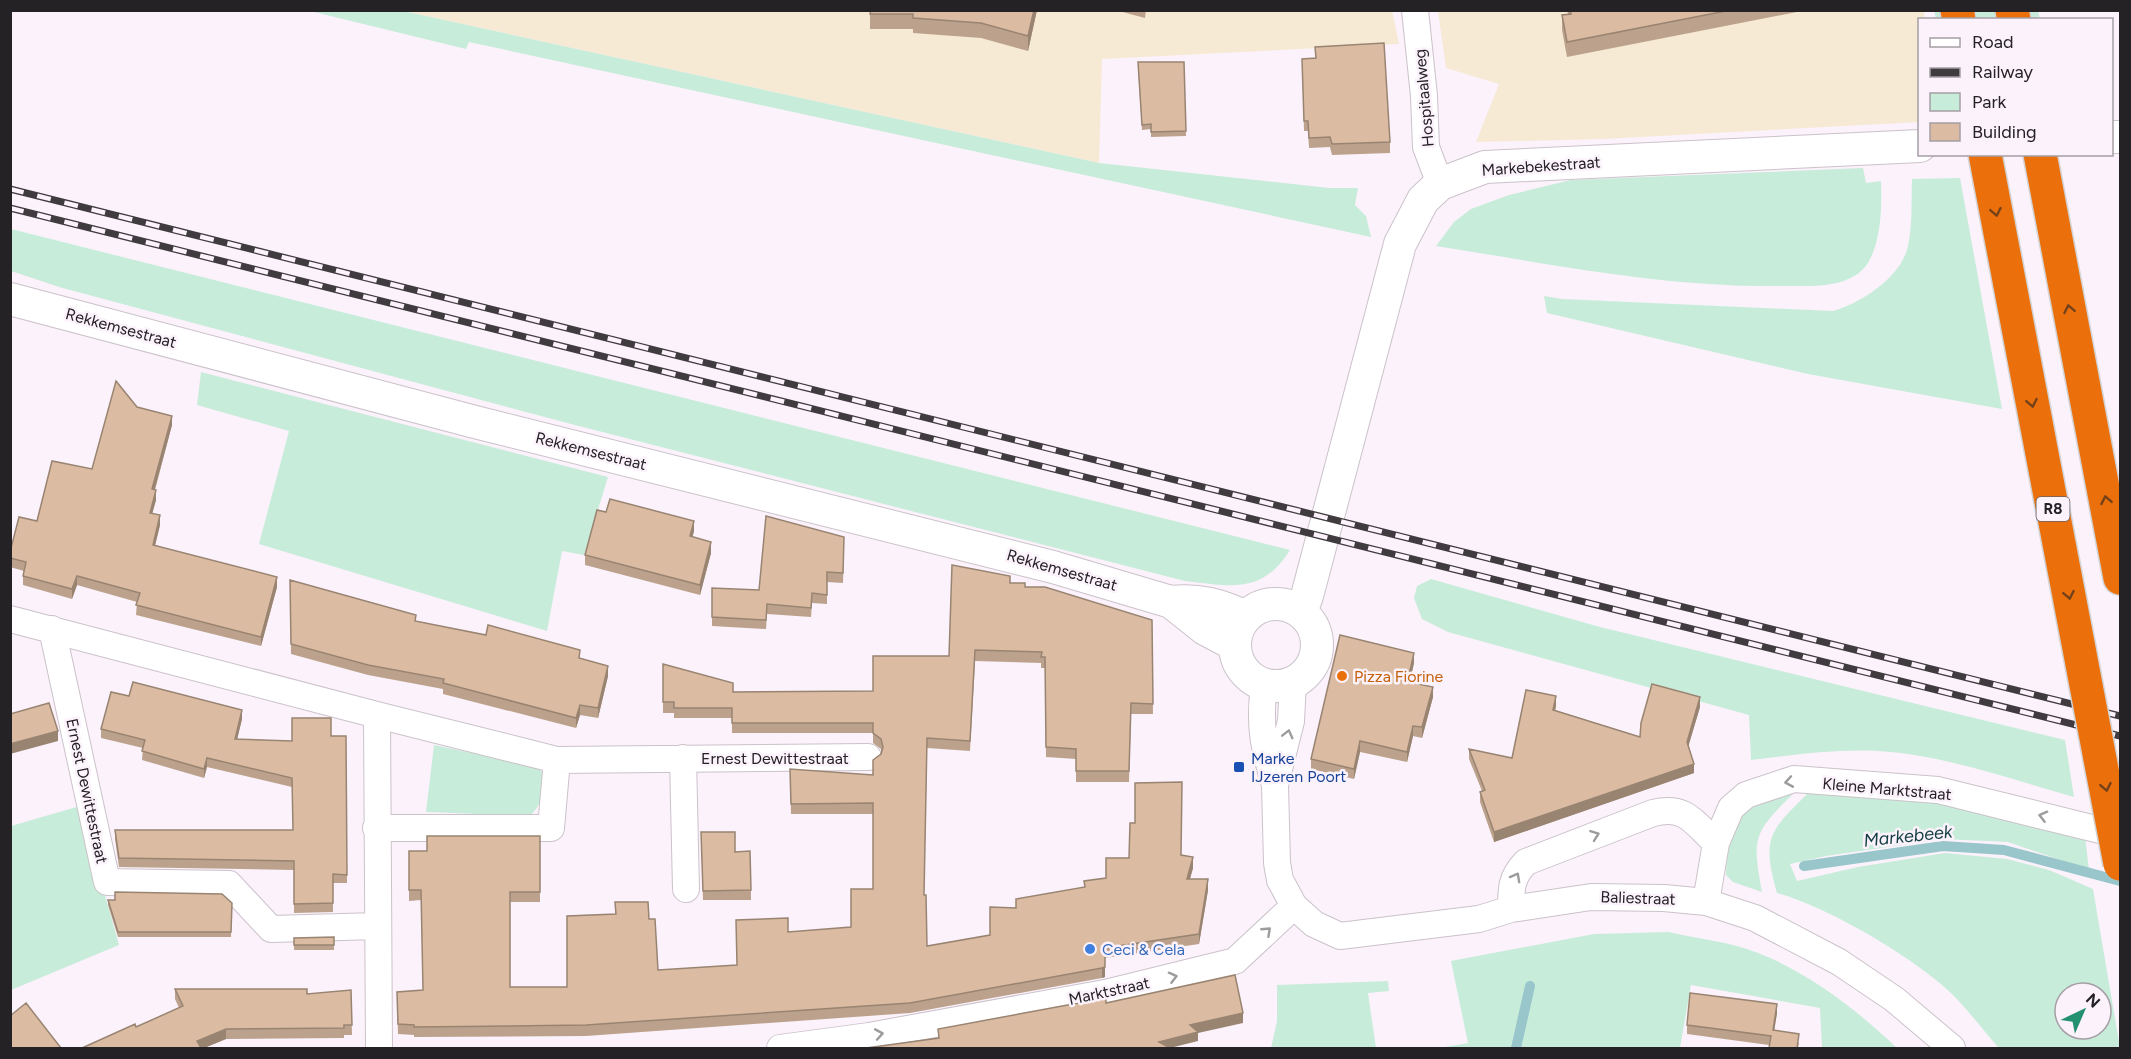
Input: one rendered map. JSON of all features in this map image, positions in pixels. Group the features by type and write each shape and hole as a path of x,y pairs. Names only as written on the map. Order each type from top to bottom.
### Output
{"highway":[{"name":"R8","path":"1985,156 2121,864"},
{"path":"2040,156 2121,578"}],"street":[{"name":"Hospitaalweg","path":"1415,10 1424,96 1426,147 1440,184"},
{"name":"Markebekestraat","path":"1300,612 1307,596 1400,244 1423,200 1440,184 1485,167 1918,146"},
{"name":"Rekkemsestraat","path":"10,299 475,422 1031,561 1171,602 1192,600 1216,603 1240,631"},
{"path":"1278,604 1300,612 1312,625 1317,641 1315,658 1306,672 1278,683 1252,678 1237,658 1240,631 1266,605 1278,604"},
{"name":"Ernest Dewittestraat","path":"10,619 557,760 868,757"},
{"name":"Ernest Dewittestraat","path":"51,630 108,882 229,884 271,929 377,926"},
{"path":"1278,683 1291,722 1275,785 1277,863 1280,880 1294,906"},
{"path":"376,715 378,1048"},
{"name":"Ernest Dewittestraat","path":"683,758 686,889"},
{"path":"376,828 551,828 557,760"},
{"name":"Kleine Marktstraat","path":"1706,902 1716,843 1731,808 1746,795 1794,779 1938,790 2121,835"},
{"path":"1511,909 1511,886 1516,873 1526,862 1653,813 1671,809 1682,813 1716,843"},
{"name":"Baliestraat","path":"1294,906 1314,924 1340,936 1479,919 1511,909 1591,897 1664,898 1706,902 1755,918 1839,962 1894,999 1952,1048"},
{"name":"Marktstraat","path":"780,1048 869,1036 1105,993 1235,961 1294,906"}],"shaded area":[{"path":"1392,10 1399,44 1102,59 1099,163 403,11"},
{"path":"1438,11 1924,11 1925,18 1918,18 1918,122 1604,139 1476,142 1499,84 1446,68"}],"green space":[{"path":"310,11 403,11 1099,163 1329,188 1358,188 1355,205 1366,216 1371,237 469,42 466,49"},
{"path":"1934,11 2038,11 2040,18 1936,18"},
{"path":"1863,168 1866,183 1881,181 1879,232 1876,245 1865,267 1856,275 1831,284 1741,286 1653,279 1436,246 1454,222 1471,209 1509,195 1571,180"},
{"path":"1960,178 2002,409 1808,374 1547,313 1544,296 1562,299 1833,311 1866,296 1887,280 1902,261 1910,233 1912,179"},
{"path":"11,229 1290,550 1268,575 1257,581 1217,585 1185,581 571,424 59,287 11,271"},
{"path":"201,372 608,477 584,555 562,551 547,631 259,544 289,431 197,405"},
{"path":"1431,579 1600,627 2065,740 2074,797 1977,769 1903,753 1846,751 1751,760 1749,715 1448,632 1422,619 1414,598 1417,586"},
{"path":"434,745 539,767 544,780 544,793 538,805 530,816 426,812"},
{"path":"1809,792 1900,794 2085,837 2089,870 2008,842 1943,839 1826,856 1790,864 1797,881 1858,867 1945,853 2007,859 2049,870 2093,889 2109,981 2053,981 2053,1041 2113,1041 2113,1007 2120,1048 1999,1048 1951,993 1915,964 1844,921 1820,909 1777,893 1772,874 1770,847 1772,836 1785,816"},
{"path":"1778,794 1793,794 1770,818 1759,837 1757,859 1762,892 1733,882 1726,875 1728,857 1732,837 1746,811 1755,803"},
{"path":"80,806 119,945 11,990 11,826"},
{"path":"1669,932 1737,946 1777,961 1832,994 1897,1048 1822,1048 1820,1008 1691,985 1680,1048 1439,1048 1468,1043 1451,961 1594,934"},
{"path":"1388,981 1389,991 1368,993 1376,1048 1271,1048 1277,1021 1277,985"}],"building":[{"path":"871,10 1034,10 1028,36 981,23 913,18 913,14 870,14"},
{"path":"1570,10 1731,10 1567,42 1562,15 1571,14"},
{"path":"1384,43 1390,142 1332,144 1330,137 1309,138 1308,121 1304,121 1302,59 1316,58 1315,47"},
{"path":"1138,62 1184,62 1186,131 1151,132 1151,124 1142,125"},
{"path":"116,381 137,407 172,416 152,489 156,490 150,513 160,515 153,545 277,577 261,637 136,605 140,593 77,576 72,589 23,576 26,562 10,558 19,517 37,521 52,461 92,469"},
{"path":"610,499 694,521 690,536 711,542 700,585 585,555 597,510 606,512"},
{"path":"766,516 844,537 843,573 827,572 827,595 812,593 811,608 767,604 766,620 712,617 712,588 759,590"},
{"path":"952,565 1010,576 1010,583 1025,583 1025,587 1045,587 1152,620 1153,704 1131,703 1129,771 1076,771 1076,749 1046,747 1045,657 1041,657 1042,652 975,650 970,741 927,738 924,895 926,895 927,946 990,935 990,907 1016,908 1016,899 1085,887 1084,881 1106,878 1106,858 1129,858 1130,823 1135,823 1135,783 1182,782 1181,855 1193,857 1187,879 1208,879 1199,934 1105,948 1105,967 1102,968 910,1003 586,1025 414,1027 414,1025 398,1024 397,992 423,990 421,890 409,890 409,851 427,851 427,836 540,836 540,892 510,892 510,987 567,987 567,916 616,914 615,902 648,902 649,919 655,919 658,970 737,965 736,920 788,918 788,932 851,927 851,889 873,889 873,803 791,804 790,769 873,775 873,760 881,754 883,747 881,739 873,733 873,723 732,723 732,708 674,708 674,702 663,702 663,664 733,683 733,692 873,691 873,656 949,656"},
{"path":"290,580 416,615 415,621 486,635 488,625 580,650 579,658 608,666 598,708 580,705 576,718 443,683 444,679 368,665 291,644"},
{"path":"1340,635 1414,653 1409,675 1420,678 1418,684 1433,687 1422,727 1413,726 1407,752 1360,741 1354,769 1311,759"},
{"path":"133,682 242,710 235,739 292,741 292,718 331,718 331,736 346,736 347,875 333,874 333,903 294,904 294,861 119,858 115,830 293,830 292,778 207,758 204,769 142,751 145,740 101,729 111,692 129,696"},
{"path":"1652,684 1700,697 1687,742 1694,764 1494,832 1480,792 1485,790 1469,749 1512,758 1526,690 1556,696 1553,710 1640,737 1641,723"},
{"path":"49,703 58,731 10,744 10,714"},
{"path":"701,832 735,832 735,852 750,851 751,890 703,891"},
{"path":"115,892 222,894 232,903 231,932 118,932 108,900 115,900"},
{"path":"334,937 334,945 294,945 294,938"},
{"path":"1235,975 1243,1013 1190,1025 1198,1032 1159,1042 1170,1048 866,1048 939,1038 938,1029 1106,998 1106,1003"},
{"path":"175,989 307,989 307,994 351,990 352,1025 344,1025 344,1028 226,1029 197,1041 201,1048 82,1048 135,1024 136,1027 183,1006"},
{"path":"1690,993 1777,1004 1773,1030 1799,1034 1797,1048 1769,1048 1771,1036 1687,1025"},
{"path":"26,1003 61,1048 10,1048 10,1016"}],"waterway":[{"name":"Markebeek","path":"1804,866 1943,846 2004,850 2120,881"},
{"name":"Markebeek","path":"1516,1048 1530,986"}],"railway":[{"path":"10,189 2120,716"},
{"path":"10,208 2120,736"}],"place":[{"name":"Pizza Fiorine","path":"1342,676"},
{"name":"Marke IJzeren Poort","path":"1239,767"},
{"name":"Ceci & Cela","path":"1090,949"}]}
